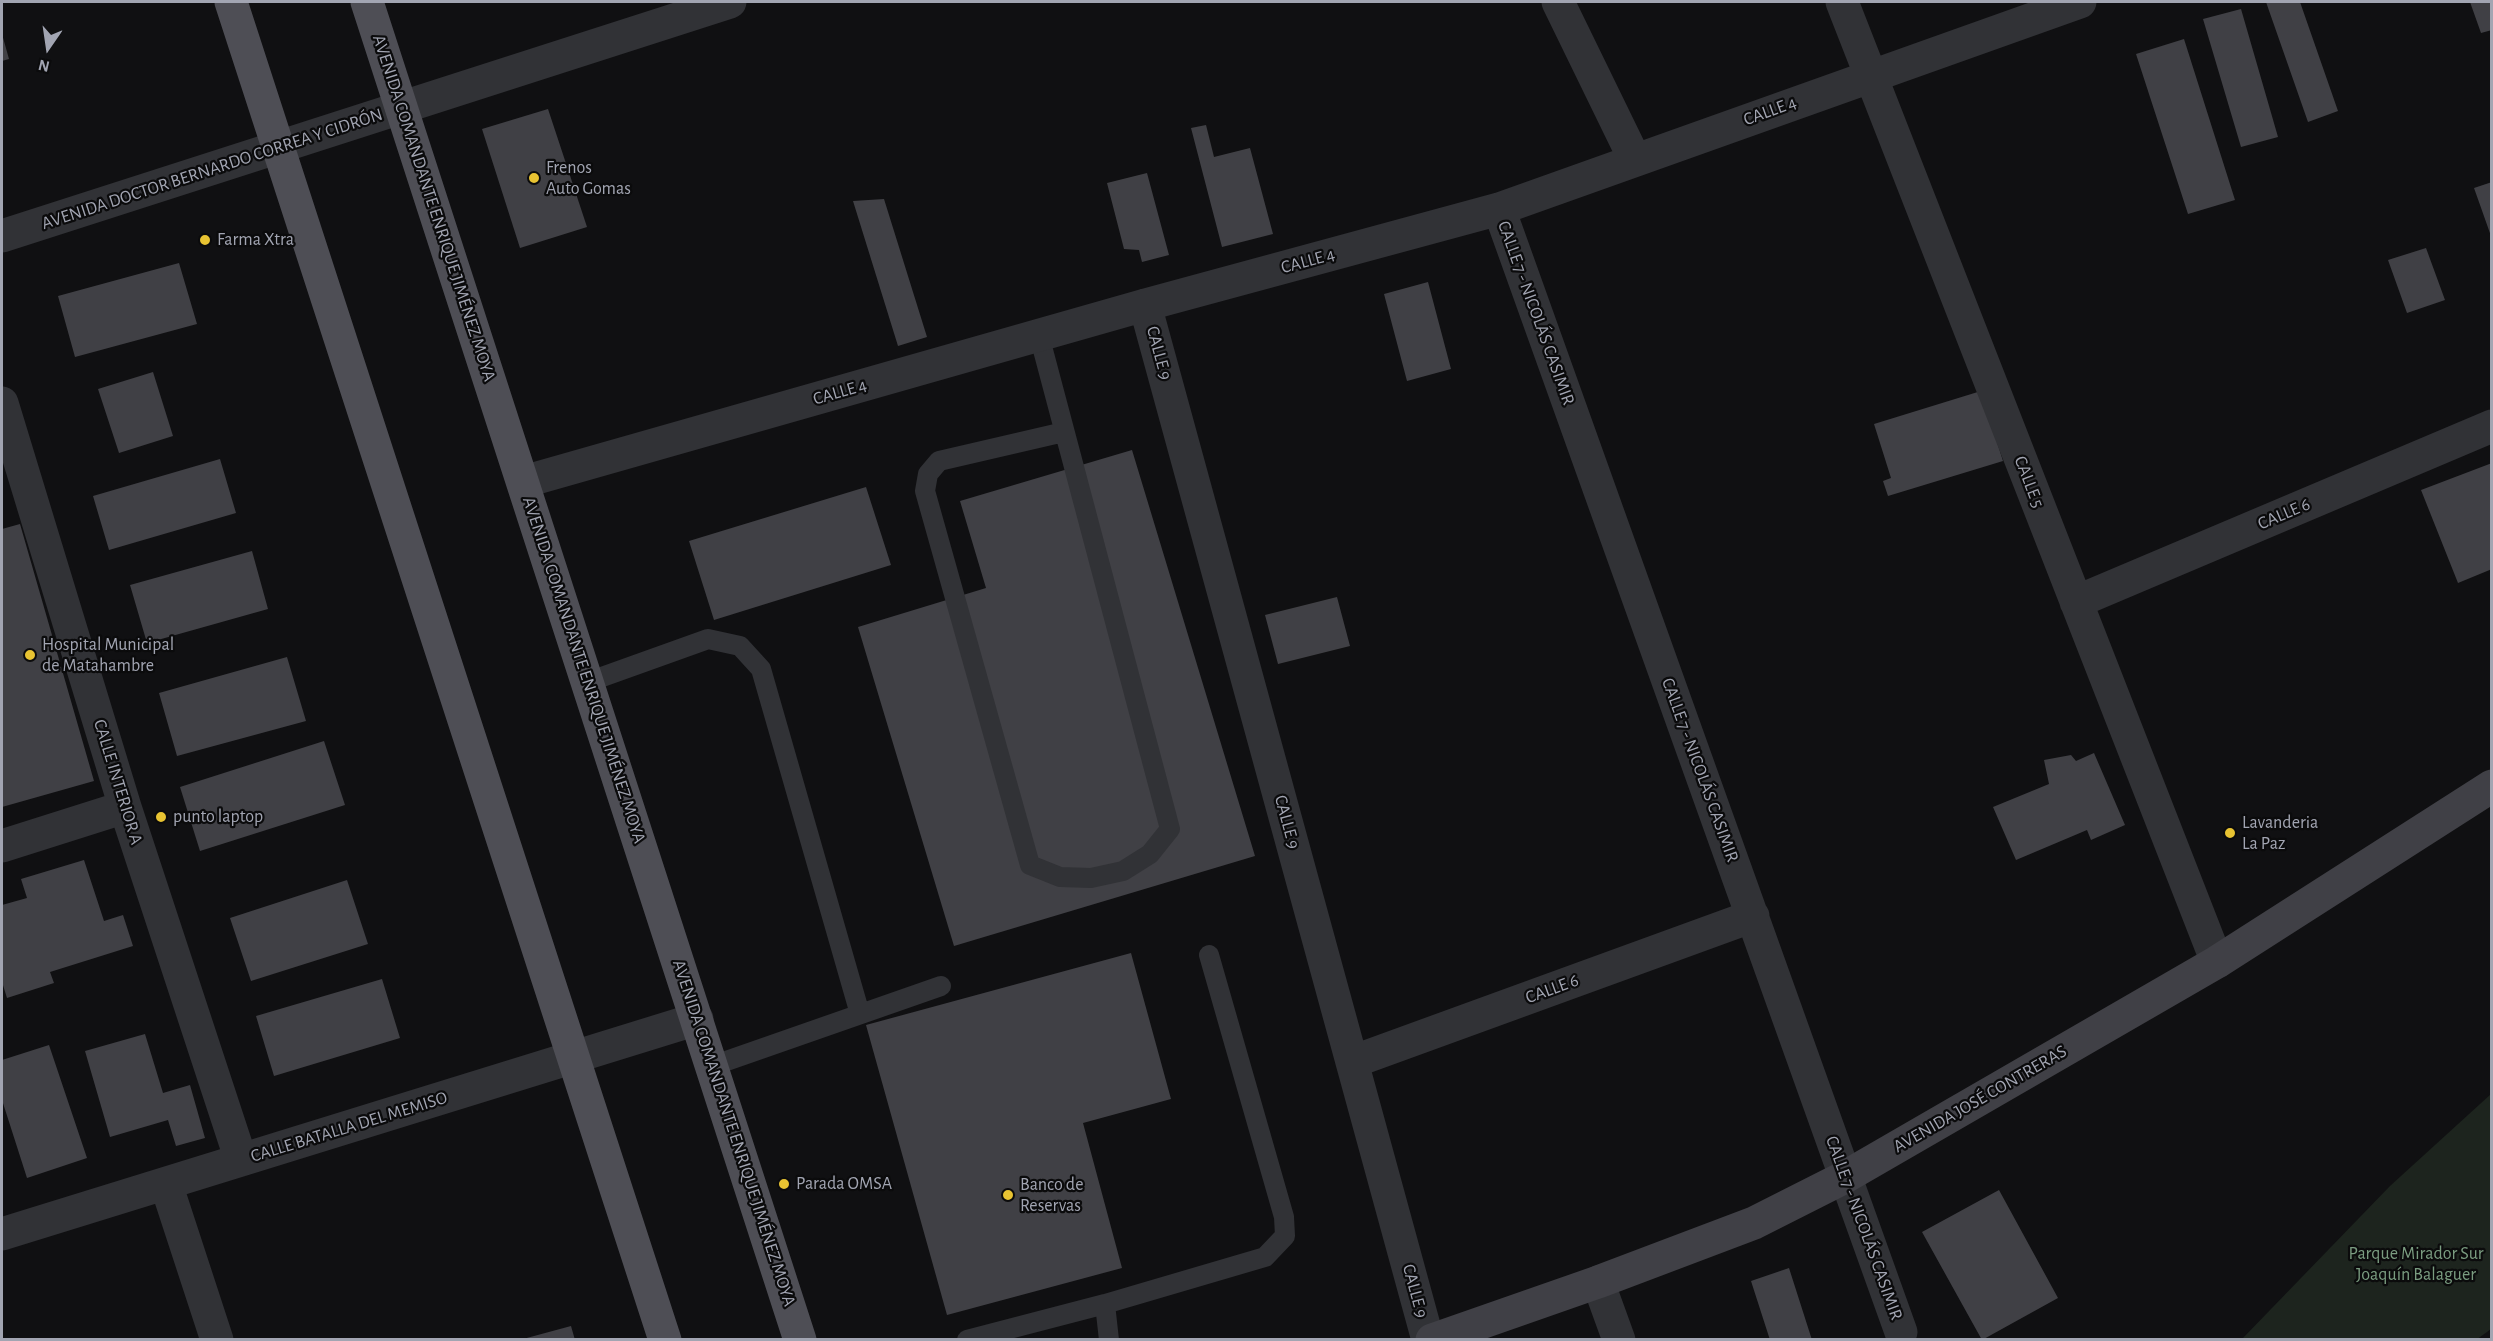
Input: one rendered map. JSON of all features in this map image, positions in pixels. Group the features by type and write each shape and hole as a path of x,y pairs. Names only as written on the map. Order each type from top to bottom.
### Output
{"main road":[{"path":"231,2 665,1340"},
{"name":"AVENIDA COMANDANTE ENRIQUE JIMÉNEZ MOYA","path":"367,2 800,1340"},
{"name":"AVENIDA JOSÉ CONTRERAS","path":"1430,1340 1598,1281 1754,1222 1845,1177 2217,962 2492,786"}],"street":[{"name":"AVENIDA DOCTOR BERNARDO CORREA Y CIDRÓN","path":"2,236 730,2"},
{"path":"1558,2 1635,160"},
{"name":"CALLE 5","path":"1842,2 2217,962"},
{"name":"CALLE 4","path":"523,482 1145,305 1499,208 2080,2"},
{"name":"CALLE 7 - NICOLÁS CASIMIR","path":"1499,208 1901,1332"},
{"name":"CALLE 9","path":"1145,305 1430,1340"},
{"name":"CALLE INTERIOR A","path":"2,403 125,807 241,1160"},
{"name":"CALLE 6","path":"2076,602 2492,426"},
{"path":"2,846 125,807"},
{"name":"CALLE 6","path":"1352,1062 1753,916"},
{"name":"CALLE BATALLA DEL MEMISO","path":"2,1234 697,1019"},
{"path":"166,1184 217,1340"},
{"path":"1598,1281 1619,1340"}],"lane":[{"path":"1039,335 1170,829 1149,854 1123,871 1092,878 1059,877 1030,866 925,491 928,474 939,461 1064,432"},
{"path":"588,682 708,639 740,646 761,669 860,1014"},
{"path":"967,1340 1105,1304 1265,1257 1285,1236 1284,1217 1209,955"},
{"path":"712,1066 941,986"},
{"path":"1105,1304 1109,1340"}],"green space":[{"name":"Parque Mirador Sur Joaquín Balaguer","path":"2491,1094 2491,1329 2476,1340 2242,1339 2390,1186"}],"building":[{"path":"2266,2 2300,2 2338,111 2308,122"},
{"path":"2470,2 2492,2 2492,30 2481,33"},
{"path":"2241,9 2278,137 2241,147 2203,19"},
{"path":"2,34 9,59 2,61"},
{"path":"2184,39 2235,200 2188,214 2136,54"},
{"name":"Frenos Auto Gomas","path":"548,109 587,227 520,248 482,129"},
{"path":"1206,125 1214,157 1250,148 1273,234 1222,247 1191,128"},
{"path":"1147,173 1169,255 1142,262 1139,250 1124,249 1107,183"},
{"path":"2492,182 2492,236 2491,236 2474,188"},
{"path":"884,199 927,337 898,346 853,201"},
{"path":"2426,248 2445,300 2407,313 2388,260"},
{"path":"179,263 197,324 75,357 58,296"},
{"path":"1428,282 1451,369 1407,381 1384,294"},
{"path":"153,372 173,436 119,453 98,389"},
{"path":"1981,391 2003,461 1888,496 1883,481 1891,478 1874,424"},
{"path":"1132,450 1255,856 954,946 858,627 986,588 960,501"},
{"path":"220,459 236,513 109,550 93,496"},
{"path":"2492,463 2492,569 2458,583 2421,490"},
{"path":"866,487 891,565 714,620 689,541"},
{"name":"Hospital Municipal de Matahambre","path":"20,524 94,781 2,807 2,529"},
{"path":"252,551 268,609 147,643 130,585"},
{"path":"1337,597 1350,646 1278,664 1265,615"},
{"path":"287,657 306,721 177,756 159,693"},
{"path":"324,741 345,805 200,851 180,787"},
{"path":"2094,753 2125,825 2091,840 2087,830 2016,860 1993,807 2049,784 2044,760 2071,755 2076,761"},
{"path":"84,860 104,921 123,915 133,946 50,972 54,983 7,998 2,982 2,905 27,898 21,879"},
{"path":"347,880 368,944 251,981 230,918"},
{"name":"Banco de Reservas","path":"1131,953 1171,1099 1083,1123 1122,1268 947,1315 866,1025"},
{"path":"382,979 400,1038 274,1076 256,1016"},
{"path":"145,1034 163,1093 190,1085 205,1138 176,1146 168,1120 110,1137 85,1051"},
{"path":"49,1045 87,1158 27,1178 2,1100 2,1060"},
{"path":"1999,1190 2058,1298 1982,1340 1922,1232"},
{"path":"1789,1268 1812,1340 1770,1340 1751,1281"},
{"path":"571,1326 575,1340 523,1340 523,1339"}],"place":[{"name":"Frenos Auto Gomas","path":"534,178"},
{"name":"Farma Xtra","path":"205,240"},
{"name":"Hospital Municipal de Matahambre","path":"30,655"},
{"name":"punto laptop","path":"161,817"},
{"name":"Lavanderia La Paz","path":"2230,833"},
{"name":"Parada OMSA","path":"784,1184"},
{"name":"Banco de Reservas","path":"1008,1195"}]}
